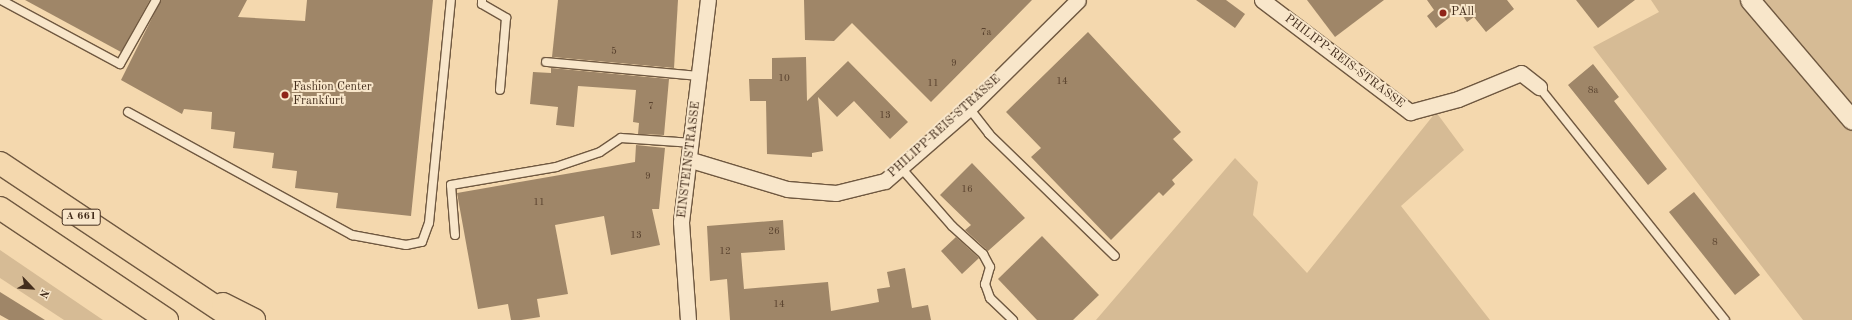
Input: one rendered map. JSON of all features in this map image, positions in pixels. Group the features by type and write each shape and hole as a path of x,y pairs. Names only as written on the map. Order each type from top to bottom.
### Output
{"highway":[{"name":"A 661","path":"0,163 234,320"},
{"path":"0,208 167,320"},
{"path":"75,258 150,320"},
{"path":"162,271 254,320"}],"street":[{"name":"EINSTEINSTRASSE","path":"688,320 681,222 691,160 708,0"},
{"name":"PHILIPP-REIS-STRASSE","path":"691,160 787,189 836,193 885,181 902,169 969,108 1078,0"},
{"name":"PHILIPP-REIS-STRASSE","path":"1262,0 1410,112 1458,99 1521,73 1539,87"},
{"path":"1750,0 1852,120"}],"lane":[{"path":"1,0 120,64 156,0"},
{"path":"128,112 352,235 406,245 422,242 429,223 451,0"},
{"path":"482,0 482,4 506,18 500,90"},
{"path":"546,62 700,76"},
{"path":"1539,87 1725,320"},
{"path":"969,108 989,134 1115,256"},
{"path":"455,235 451,185 556,167 600,152 621,138 693,143"},
{"path":"902,169 952,226 983,254 990,267 985,284 990,298 1013,320"}],"shaded area":[{"path":"1651,0 1852,0 1852,320 1803,320 1593,47 1659,12"},
{"path":"1436,112 1464,150 1401,206 1490,320 1096,320 1235,158 1258,182 1253,215 1307,273"},
{"path":"0,250 103,320 64,320 0,278"}],"building":[{"path":"25,0 150,0 121,52"},
{"name":"Fashion Center Frankfurt","path":"161,0 247,0 238,17 305,21 307,0 433,0 411,216 336,208 338,193 295,188 297,171 272,168 274,153 233,148 235,132 211,129 212,112 184,109 182,114 121,80"},
{"path":"558,0 678,0 674,68 552,57"},
{"path":"804,0 1032,0 931,102 852,23 834,41 805,40"},
{"path":"1196,0 1226,0 1245,14 1235,28"},
{"path":"1307,0 1384,0 1335,37"},
{"name":"PAll","path":"1427,0 1507,0 1514,9 1486,32 1474,17 1467,22 1459,10 1436,28 1427,16 1434,10"},
{"path":"1576,0 1635,0 1598,28"},
{"path":"1088,32 1181,132 1173,139 1193,160 1172,180 1175,184 1163,196 1159,192 1111,240 1031,157 1041,148 1006,112"},
{"path":"806,57 807,101 848,61 908,122 890,139 854,101 837,117 818,97 823,151 812,153 812,157 767,154 766,101 750,101 749,79 772,79 772,58"},
{"path":"1593,64 1619,97 1614,101 1667,169 1648,185 1568,85"},
{"path":"551,68 669,79 664,135 638,134 639,123 633,122 636,90 578,86 574,127 556,125 558,107 530,104 533,72 551,73"},
{"path":"636,145 665,148 659,209 652,209 660,245 611,255 604,216 555,225 568,294 537,299 540,317 511,320 508,304 478,309 457,193 635,162"},
{"path":"972,163 1025,218 988,251 965,230 971,225 940,195"},
{"path":"1694,192 1760,275 1735,295 1669,212"},
{"path":"783,220 785,250 741,253 744,289 828,282 831,311 879,302 877,289 890,287 887,272 905,268 912,308 928,305 931,320 730,320 727,279 710,281 707,226"},
{"path":"1042,236 1099,295 1073,320 1037,320 998,279"},
{"path":"956,237 979,258 962,274 941,251"},
{"path":"0,292 45,320 9,320 0,315"}],"place":[{"name":"PAll","path":"1443,13"},
{"name":"Fashion Center Frankfurt","path":"285,95"}]}
